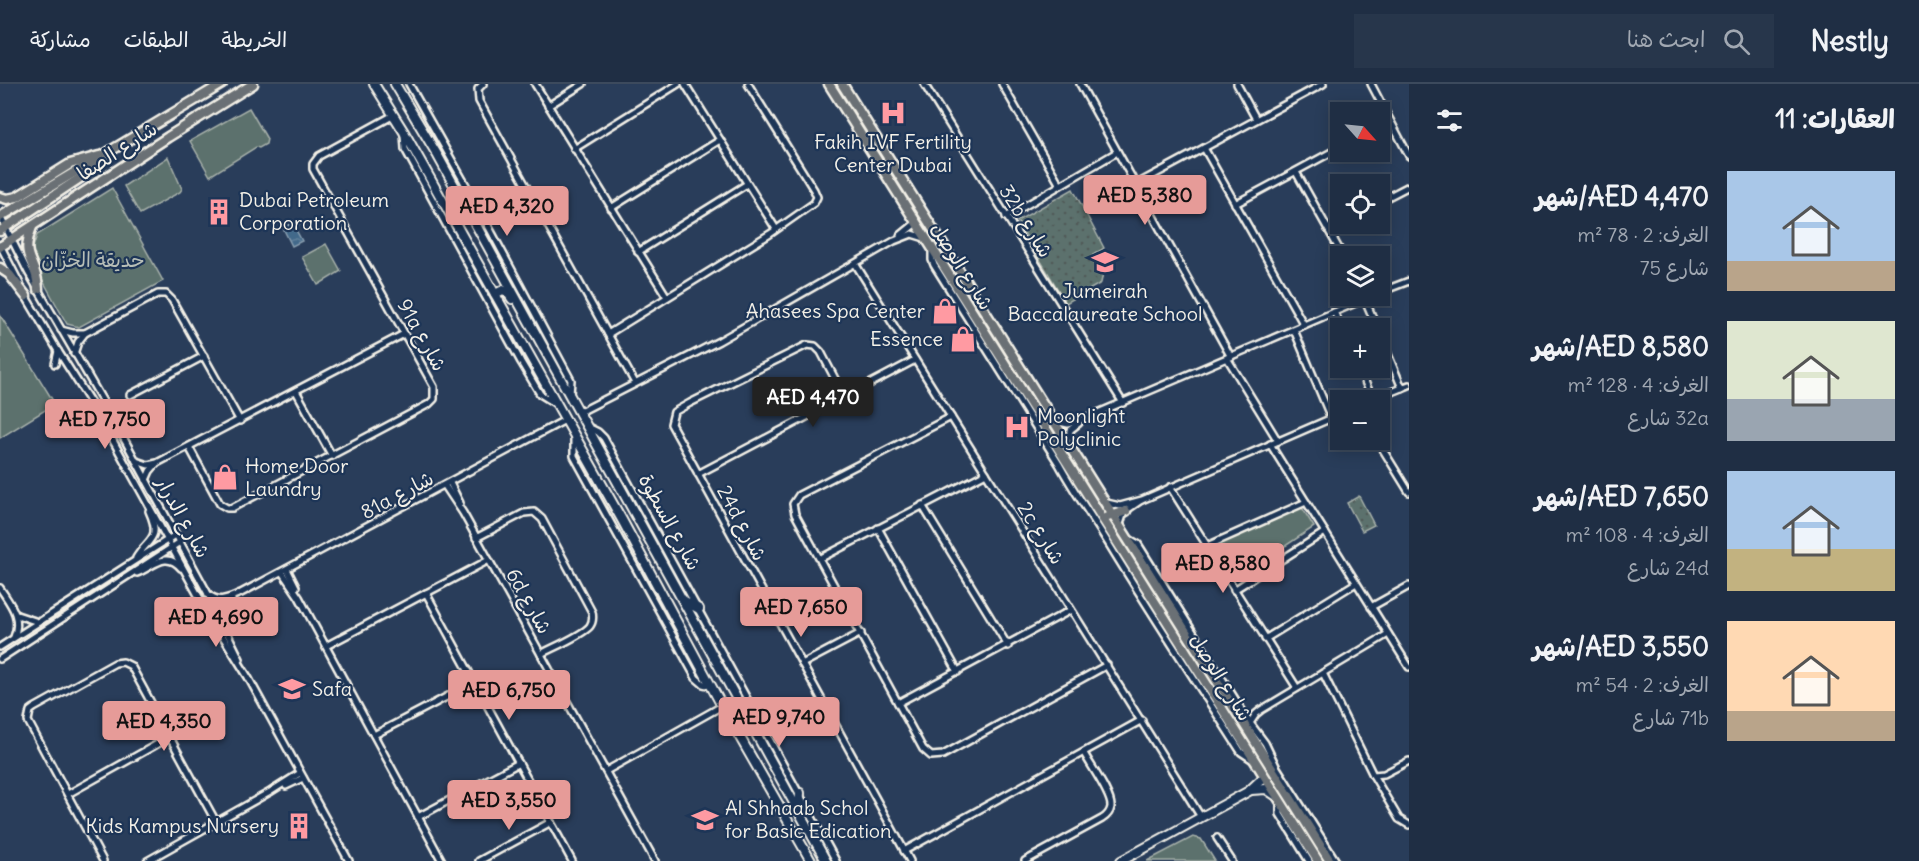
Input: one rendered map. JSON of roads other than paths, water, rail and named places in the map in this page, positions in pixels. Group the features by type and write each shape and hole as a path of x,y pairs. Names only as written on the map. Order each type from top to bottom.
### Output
{"main road":[{"name":"شارع الصفا","path":"0,217 222,84"},
{"name":"شارع الصفا","path":"1,248 15,236 116,170 253,84"},
{"path":"374,84 405,132 622,520 722,706 811,861"},
{"name":"شارع الوصل","path":"829,84 1318,861"},
{"name":"شارع الوصل","path":"842,84 1330,861"},
{"name":"شارع السطوة","path":"394,85 459,192 521,309 652,542 826,861"},
{"path":"0,197 7,199 17,197 76,162 105,154"},
{"path":"6,227 83,176 105,154"},
{"path":"459,192 476,202"},
{"path":"916,223 923,223 934,239 940,243"},
{"path":"33,226 27,240 27,250 37,276 38,289"},
{"path":"6,227 11,229 15,236"},
{"path":"0,268 9,274 26,296"},
{"path":"495,294 499,291 506,291 521,309"},
{"path":"1055,445 1069,459 1103,513 1108,517 1126,510"},
{"path":"622,520 640,547 646,549 652,542"},
{"path":"683,600 699,609"},
{"path":"722,706 728,702 734,703 742,717 750,723"},
{"path":"1125,860 1250,790 1264,777 1274,781 1283,795 1290,800"},
{"path":"1250,790 1260,788 1278,798"},
{"path":"800,793 800,813"}],"street":[{"name":"شارع السطوة","path":"409,84 572,380 570,395"},
{"path":"483,84 478,89 479,101 634,383"},
{"path":"535,84 667,297"},
{"path":"548,106 583,84"},
{"path":"574,149 678,84"},
{"path":"685,84 776,229"},
{"path":"608,334 776,229 810,207 816,200 814,190 748,84"},
{"name":"32b شارع","path":"924,84 1123,403"},
{"path":"1002,84 1060,185"},
{"path":"1080,84 1229,358 1278,441"},
{"path":"1238,84 1256,119"},
{"path":"1136,185 1323,84"},
{"path":"1371,84 1380,102"},
{"name":"91a شارع","path":"189,447 220,504 229,508 332,456 429,404 434,399 434,387 313,169 313,164 319,156 394,115"},
{"path":"1390,121 1409,156"},
{"path":"405,132 405,149 521,362 540,394 556,404"},
{"path":"611,208 720,140"},
{"path":"1204,148 1305,325"},
{"path":"1006,217 1117,152"},
{"path":"1235,204 1330,153"},
{"path":"1296,172 1338,246"},
{"path":"638,252 747,184"},
{"path":"1390,196 1409,186"},
{"path":"0,217 6,227"},
{"path":"580,412 710,346 855,265 894,241 916,223"},
{"path":"894,241 912,234 926,239"},
{"name":"شارع الدرار","path":"15,236 38,289 106,406 207,592 248,677 346,860"},
{"name":"شارع الدرار","path":"1,248 58,351 100,417 204,606 248,677"},
{"path":"933,249 934,266 1059,464 1071,487 1241,752 1254,760"},
{"name":"2c شارع","path":"855,265 1201,817"},
{"path":"1390,288 1409,281"},
{"path":"74,354 78,342 85,333 158,294 166,294 172,300 240,421"},
{"path":"1049,415 1063,424 1086,418 1346,306"},
{"path":"1334,312 1337,318"},
{"path":"60,330 85,333"},
{"path":"1294,330 1330,416"},
{"path":"146,480 157,463 404,334"},
{"name":"24d شارع","path":"845,398 821,352 815,346 807,345 709,392 674,412 671,426 910,861"},
{"path":"56,364 58,351"},
{"path":"130,395 204,356"},
{"path":"1390,359 1402,388"},
{"path":"698,474 915,360"},
{"path":"1390,393 1409,385"},
{"path":"296,391 332,456"},
{"path":"951,417 799,495 792,504 793,511 821,558 923,749 931,756 943,755 1107,665"},
{"path":"1069,446 1070,430 1086,418"},
{"path":"1119,526 1126,510 1142,500 1330,418"},
{"name":"81a شارع","path":"215,610 241,593 565,420"},
{"name":"شارع السطوة","path":"588,427 604,438 836,861"},
{"path":"574,437 575,458 636,571 696,678 711,686"},
{"path":"1270,444 1409,667"},
{"path":"1383,450 1409,492"},
{"path":"134,460 143,464 157,463"},
{"path":"821,558 986,473"},
{"name":"6d شارع","path":"448,484 606,771 652,860"},
{"path":"1170,487 1297,688"},
{"path":"135,560 151,541 154,532 154,522 145,499"},
{"path":"1103,500 1117,506 1142,500"},
{"path":"1207,546 1306,502"},
{"path":"922,505 1008,646"},
{"path":"476,538 524,513 534,512 542,519 593,617 586,630 541,654"},
{"path":"878,528 958,672"},
{"path":"1234,590 1325,532"},
{"path":"0,647 175,535"},
{"path":"1126,537 1138,544 1250,723 1265,743 1276,766 1336,861"},
{"path":"0,659 180,542"},
{"path":"132,573 140,572 160,560 168,560 178,565 192,583"},
{"path":"326,646 489,560"},
{"path":"285,570 442,861"},
{"path":"1265,639 1356,583"},
{"path":"1371,607 1409,586"},
{"path":"0,588 17,615 18,627 14,637"},
{"name":"81a شارع","path":"207,592 219,600 241,593"},
{"path":"426,593 572,861"},
{"path":"204,606 215,610"},
{"path":"898,703 1008,646 1071,610"},
{"path":"17,615 38,622"},
{"path":"802,664 861,633"},
{"path":"1250,723 1258,712 1388,634"},
{"path":"1402,656 1409,652"},
{"path":"103,861 29,726 28,716 34,708 115,663 123,662 133,670 216,822"},
{"path":"1323,673 1373,775 1398,819 1408,825"},
{"path":"374,735 475,682"},
{"path":"606,771 722,706"},
{"path":"904,851 1142,720"},
{"path":"68,795 170,737"},
{"path":"1026,861 1109,813 1111,803 1084,753"},
{"path":"1373,775 1384,774 1409,761"},
{"path":"418,817 519,763"},
{"path":"147,861 302,775"},
{"path":"1278,798 1280,814 1309,861"},
{"path":"478,861 551,822"},
{"path":"1217,838 1232,861"}],"water":[{"path":"298,220 300,223 296,230 302,241 292,246 283,228"}],"place":[{"name":"Fakih IVF Fertility Center Dubai","path":"893,113"},
{"name":"Dubai Petroleum Corporation","path":"219,212"},
{"name":"Jumeirah Baccalaureate School","path":"1105,262"},
{"name":"Ahasees Spa Center","path":"945,311"},
{"name":"Essence","path":"963,339"},
{"name":"Moonlight Polyclinic","path":"1017,427"},
{"name":"Home Door Laundry","path":"225,477"},
{"name":"Safa","path":"292,689"},
{"name":"Al Shhaab Schol for Basic Edication","path":"705,820"},
{"name":"Kids Kampus Nursery","path":"299,826"}],"park label":[{"name":"حديقة الخزّان","path":"93,260"}]}
